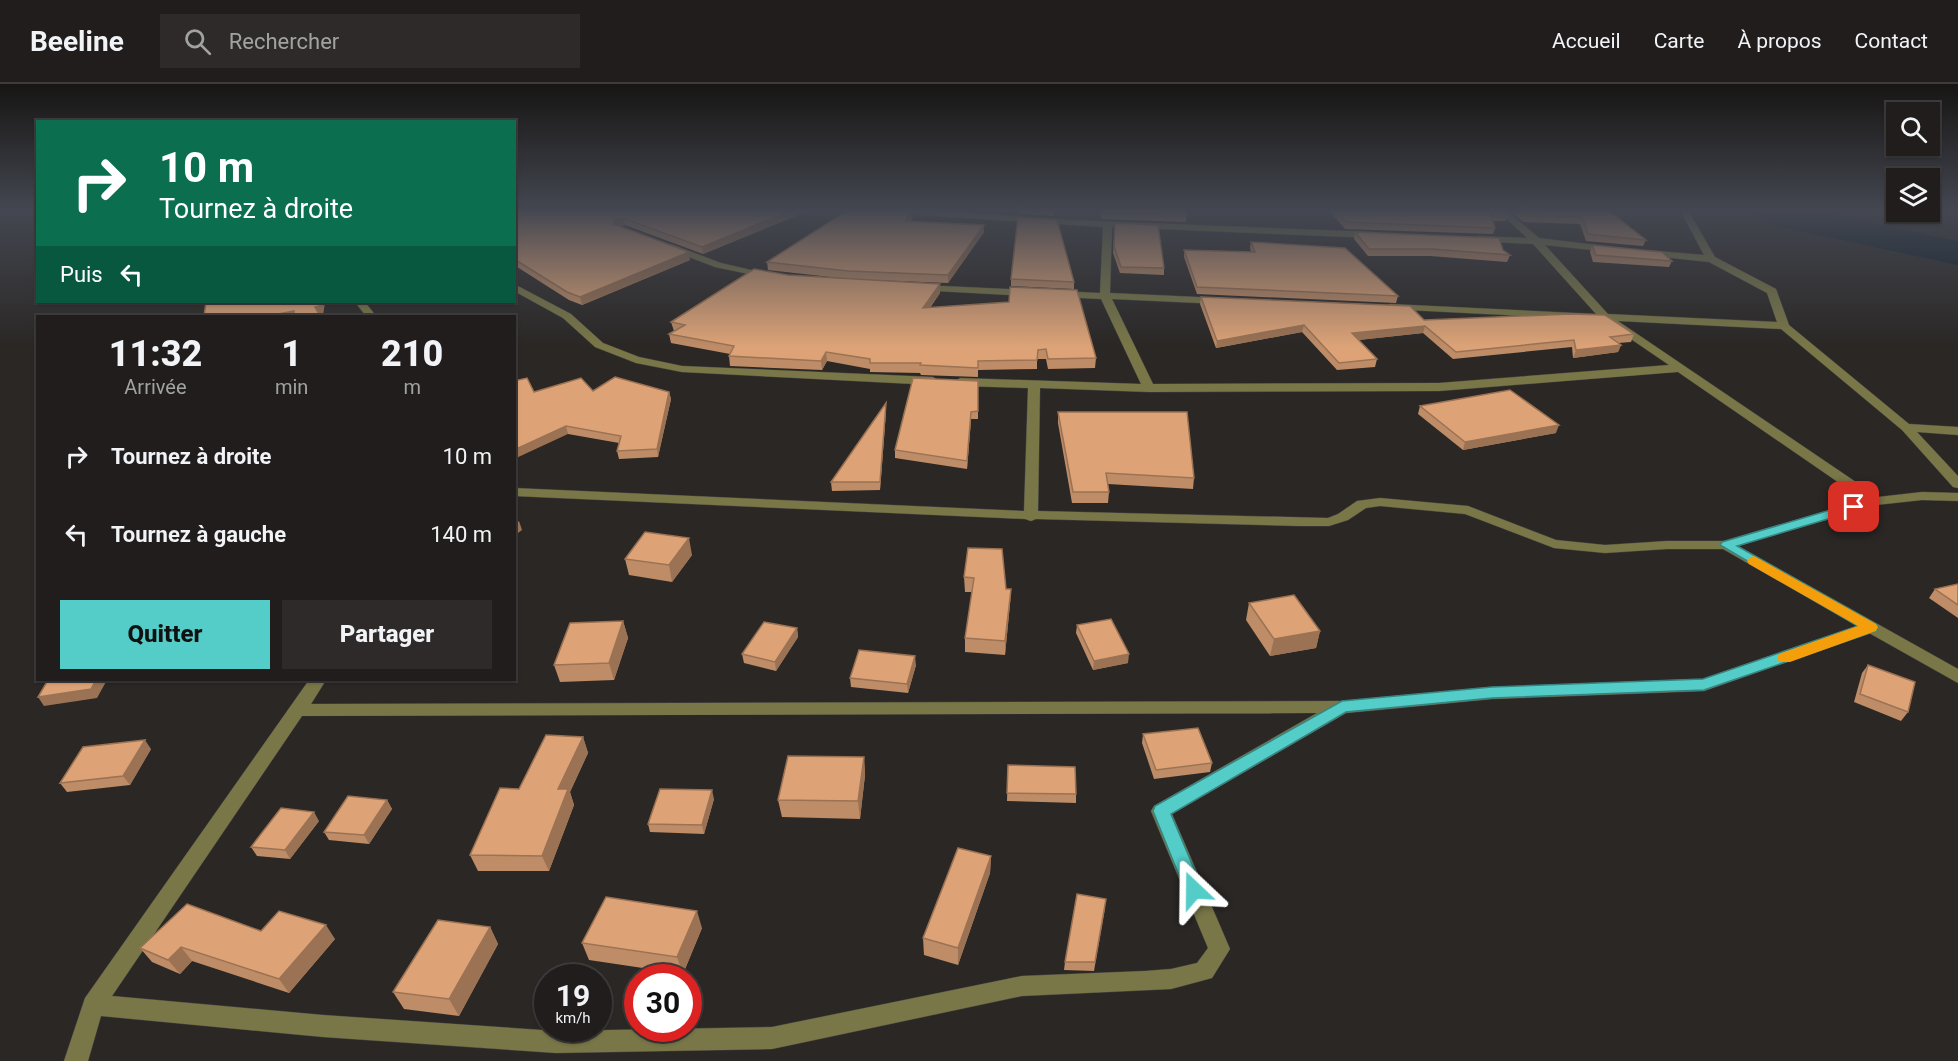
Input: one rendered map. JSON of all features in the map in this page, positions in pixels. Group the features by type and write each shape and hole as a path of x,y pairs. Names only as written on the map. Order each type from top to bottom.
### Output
{"street":[{"path":"693,256 718,265 779,277"},
{"path":"1107,256 1105,296 1149,388"},
{"path":"1549,256 1605,317 1875,501"},
{"path":"1677,256 1711,259 1772,291 1784,326 1906,427 1958,484"},
{"path":"906,287 1035,293"},
{"path":"516,288 567,316 599,345 636,360 682,369 1034,386 1149,388 1439,387 1680,368"},
{"path":"1047,294 1237,301"},
{"path":"361,303 370,315"},
{"path":"1380,306 1784,326"},
{"path":"1031,517 1034,386"},
{"path":"1906,427 1958,431"},
{"path":"516,492 701,503 1031,517 1329,522 1343,517 1362,504 1380,502 1468,510 1554,544 1605,549 1667,545 1726,545 1875,501 1922,496 1958,496"},
{"path":"1726,545 1958,676"},
{"path":"297,710 1342,707 1492,693 1704,685 1871,627"},
{"path":"76,1061 93,1005 317,681"},
{"path":"93,1005 323,1026 556,1042 772,1038 1022,986 1171,979 1204,971 1219,949 1161,811 1342,707"}],"building":[{"path":"516,256 680,256 580,297 567,292 516,260"},
{"path":"777,256 962,256 948,275 848,271 767,262"},
{"path":"1014,256 1067,256 1074,282 1011,279"},
{"path":"1117,256 1162,256 1164,268 1121,267"},
{"path":"1186,256 1353,256 1398,296 1197,287"},
{"path":"1604,256 1666,256 1672,261"},
{"path":"754,269 788,275 940,284 923,308 1009,302 1010,287 1077,290 1096,358 1048,359 1046,349 1038,350 1037,360 978,361 978,368 920,365 921,363 870,363 870,359 826,352 821,361 729,356 734,346 669,334 685,325 671,322"},
{"path":"1201,297 1410,306 1424,320 1570,314 1605,315 1634,334 1610,337 1621,345 1576,350 1574,340 1456,352 1425,326 1352,333 1377,359 1339,363 1304,325 1217,341"},
{"path":"206,303 320,303 319,306 315,307 319,315 294,315 294,311 273,315 204,315"},
{"path":"615,377 669,392 657,449 617,451 621,436 566,426 516,449 516,381 527,378 534,392 581,378 593,391"},
{"path":"913,378 978,381 978,411 971,412 967,461 895,450"},
{"path":"1510,390 1559,425 1465,442 1420,406"},
{"path":"886,403 880,482 831,482"},
{"path":"1058,412 1187,412 1194,478 1106,473 1109,492 1073,492"},
{"path":"645,532 689,538 669,565 625,559"},
{"path":"968,548 1002,549 1006,589 1011,589 1005,641 965,638 974,578 964,577"},
{"path":"1958,584 1958,605 1935,589"},
{"path":"1294,595 1320,631 1274,639 1249,603"},
{"path":"1111,619 1129,654 1094,661 1077,625"},
{"path":"623,621 609,663 554,665 570,623"},
{"path":"764,622 797,628 775,662 742,654"},
{"path":"859,650 915,656 907,684 850,678"},
{"path":"1868,665 1915,682 1908,712 1860,694"},
{"path":"47,681 95,681 91,689 38,697"},
{"path":"1198,728 1212,763 1156,770 1143,734"},
{"path":"546,735 583,737 558,789 568,789 542,856 470,855 500,788 519,789"},
{"path":"145,740 123,776 60,783 83,747"},
{"path":"788,756 864,757 858,801 778,800"},
{"path":"1008,765 1075,767 1076,794 1007,793"},
{"path":"660,789 712,790 702,825 648,824"},
{"path":"348,796 387,800 364,835 324,832"},
{"path":"281,808 314,812 285,850 251,847"},
{"path":"958,848 991,856 958,948 923,938"},
{"path":"1077,894 1106,899 1095,962 1065,962"},
{"path":"606,897 697,911 677,957 582,943"},
{"path":"187,904 261,931 279,911 326,925 279,979 181,947 168,960 140,948"},
{"path":"438,920 490,927 449,999 393,992"}],"slow traffic":[{"path":"1754,561 1871,627 1784,658"}],"route":[{"path":"1194,890 1161,811 1342,707 1492,693 1704,685 1871,627 1726,545 1854,507"}]}
